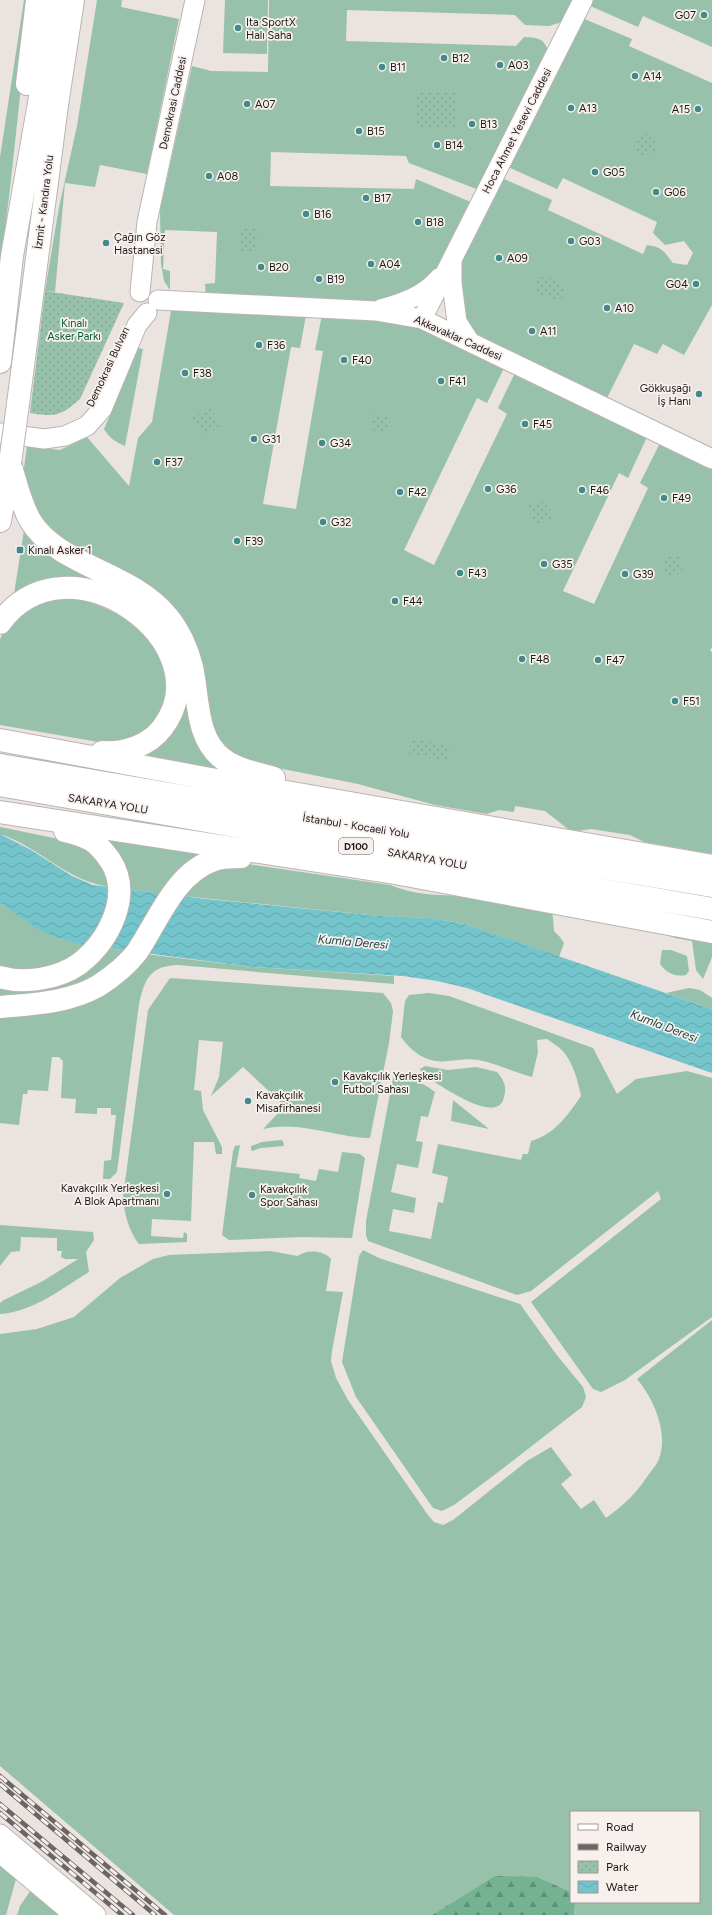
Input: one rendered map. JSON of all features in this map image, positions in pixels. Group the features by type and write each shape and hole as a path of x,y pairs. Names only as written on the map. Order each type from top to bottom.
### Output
{"highway":[{"path":"12,256 25,97 37,0"},
{"name":"İzmit - Kandıra Yolu","path":"0,521 10,463 37,260 54,0"},
{"name":"İzmit - Kandıra Yolu","path":"0,362 12,256 73,0"},
{"path":"37,260 75,84 88,0"},
{"path":"10,463 20,499 31,521 44,537 58,548 144,594 168,616 182,639 192,665 204,734 214,750 224,760 246,770 422,816"},
{"path":"0,622 8,611 19,602 40,592 64,588 92,590 121,602 135,610 147,621 165,646 175,671 177,697 174,708 159,732 147,742 118,753 40,748"},
{"path":"0,740 422,816 712,866"},
{"name":"İstanbul - Kocaeli Yolu","path":"0,765 244,808 495,848 712,886"},
{"name":"SAKARYA YOLU","path":"0,785 712,909"},
{"path":"7,813 396,873 712,932"},
{"path":"0,977 17,980 33,979 58,974 79,964 111,925 117,911 119,888 117,875 112,863 104,851 91,840 7,813"},
{"path":"0,1007 63,1000 81,993 112,976 136,953 173,895 192,873 214,860 225,857 244,857 322,862"},
{"path":"581,908 712,916"}],"street":[{"name":"Demokrasi Caddesi","path":"147,300 151,205 196,0"},
{"name":"Hoca Ahmet Yesevi Caddesi","path":"452,261 583,0"},
{"path":"376,311 401,304 417,296 433,285 452,261"},
{"path":"422,319 452,261"},
{"path":"452,261 452,283 457,322 470,342"},
{"name":"Akkavaklar Caddesi","path":"147,300 376,311 422,319 712,459"},
{"name":"Demokrasi Bulvarı","path":"0,422 54,426 66,424 82,416 92,402 147,300"},
{"name":"Demokrasi Bulvarı","path":"0,433 44,439 56,438 82,429 91,422 102,409 147,300"},
{"path":"0,1834 96,1915"},
{"path":"0,1853 74,1915"}],"green space":[{"path":"24,0 32,0 0,267 0,157"},
{"path":"97,0 122,0 121,7 179,19 147,174 100,165 95,187 65,183 55,292 45,291 59,207 77,126"},
{"name":"Ita SportX Halı Saha","path":"225,0 268,0 267,54 223,53"},
{"path":"269,0 575,0 565,21 549,26 525,25 515,15 347,10 346,41 516,46 524,37 540,40 545,44 549,53 479,190 409,163 406,156 271,152 270,186 414,189 416,179 473,203 441,266 414,289 378,303 206,296 205,284 215,283 217,232 165,230 163,269 170,271 170,290 164,281 161,264 160,210 192,66 211,71 268,72"},
{"path":"590,0 712,0 712,47 643,16 638,27 588,5"},
{"path":"582,18 632,39 629,46 712,83 712,305 684,355 663,344 657,354 634,344 606,400 474,333 467,325 457,269 502,178 552,200 548,210 643,254 647,245 657,247 665,253 673,263 687,265 693,253 684,241 665,245 653,233 657,222 563,178 557,189 508,167"},
{"path":"416,92 456,93 456,128 416,128"},
{"path":"650,132 658,150 640,158 632,140"},
{"path":"241,227 258,227 256,252 240,252"},
{"path":"547,276 562,283 566,297 555,301 537,293 534,279"},
{"name":"Kınalı Asker Parkı","path":"45,291 124,303 80,399 68,409 52,415 30,413"},
{"path":"179,309 306,315 300,348 291,347 263,504 296,509 323,351 315,350 322,315 368,318 421,328 504,368 487,403 477,398 404,550 434,565 507,414 498,408 515,373 647,437 628,478 619,473 563,591 594,604 648,488 640,483 660,443 712,468 712,647 710,651 712,652 712,854 644,842 630,835 591,829 578,831 568,829 545,811 515,806 514,812 499,810 487,814 435,805 358,784 237,760 216,743 197,663 74,551 38,521 23,475 27,446 60,450 87,437 129,486 138,438 152,422 171,311"},
{"path":"138,348 143,349 125,446 108,435 104,429"},
{"path":"209,407 221,425 204,436 192,418"},
{"path":"374,414 390,417 388,433 371,430"},
{"path":"547,500 553,519 534,525 528,506"},
{"path":"25,524 48,547 63,559 131,594 155,614 166,627 181,657 200,742 204,751 209,757 231,774 133,756 154,744 171,728 176,721 181,709 183,696 182,677 178,658 170,641 160,626 147,612 132,600 115,591 97,584 72,580 51,580 37,584 14,594"},
{"path":"678,554 683,572 667,577 661,559"},
{"path":"76,595 140,624 163,660 167,700 149,729 116,745 0,725 0,639 7,626 31,602"},
{"path":"412,738 450,746 447,761 409,754"},
{"path":"0,827 78,843 100,860 110,887 94,884 67,871 28,847 0,834"},
{"path":"96,836 214,853 165,894 125,889"},
{"path":"248,864 390,885 411,892 472,897 552,908 554,931 564,943 559,957 465,924 432,918 381,916 182,896 192,884 219,867"},
{"path":"0,903 60,939 87,945 76,956 51,969 0,970"},
{"path":"658,932 712,943 712,957 703,979 696,970 692,941 675,938"},
{"path":"106,948 127,951 81,987 0,1001 0,984"},
{"path":"662,950 671,950 687,956 689,971 686,975 674,975 668,972 660,964"},
{"path":"145,954 253,967 394,976 394,984 178,965 161,968 155,971 147,980 139,1004 117,1172 110,1179 103,1179 104,1161 111,1160 116,1115 111,1115 111,1108 97,1108 97,1114 75,1113 76,1099 61,1098 63,1061 59,1057 52,1057 48,1091 28,1090 27,1094 23,1094 19,1125 0,1123 0,1014 46,1010"},
{"path":"170,978 383,993 391,1003 393,1011 389,1043 370,1138 290,1126 263,1129 285,1106 243,1067 211,1096 219,1077 223,1042 199,1040 194,1090 201,1091 203,1110 222,1147 222,1154 216,1154 214,1142 194,1142 191,1221 152,1219 151,1236 183,1238 184,1232 187,1234 187,1242 139,1244 132,1234 123,1197 148,1010"},
{"path":"689,988 700,990 712,998 712,1009 666,993"},
{"path":"429,993 449,996 593,1048 617,1094 636,1079 687,1071 712,1078 712,1317 625,1380 601,1392 593,1389 531,1302 661,1199 658,1191 531,1291 517,1295 368,1241 366,1235 366,1221 393,1078 415,1081 425,1085 435,1092 428,1117 421,1116 416,1141 423,1142 418,1168 397,1164 391,1192 416,1198 414,1213 393,1209 389,1231 431,1239 438,1202 443,1203 448,1177 432,1173 438,1144 521,1160 523,1154 528,1154 531,1141 554,1129 566,1117 581,1096 577,1078 569,1060 559,1047 547,1039 537,1040 538,1052 532,1077 479,1060 467,1059 433,1061 415,1052 401,1037 405,1001 409,995"},
{"path":"425,1066 448,1070 476,1067 497,1072 504,1084 504,1097 499,1105 491,1108 466,1100 422,1074 420,1069"},
{"path":"453,1100 489,1129 451,1121"},
{"path":"283,1141 284,1146 261,1148 252,1151 251,1149 251,1146 262,1142"},
{"path":"240,1145 236,1167 300,1174 299,1178 316,1181 319,1169 338,1172 342,1152 360,1154 365,1158 352,1238 302,1237 229,1240 222,1235 233,1151 235,1146"},
{"path":"0,1225 93,1232 94,1240 86,1252 89,1272 46,1299 24,1309 0,1314 0,1303 4,1300 43,1281 78,1259 65,1259 61,1257 62,1251 57,1251 57,1238 21,1237 20,1251 11,1252 0,1266"},
{"path":"363,1250 379,1258 520,1304 556,1354 583,1387 586,1397 582,1407 454,1505 442,1511 433,1508 356,1397 342,1362 359,1256"},
{"path":"270,1251 298,1256 306,1252 320,1252 328,1256 331,1259 326,1291 343,1292 331,1361 336,1378 348,1400 428,1515 434,1522 443,1525 453,1520 527,1461 551,1447 572,1475 561,1484 581,1509 594,1500 606,1518 613,1513 639,1488 657,1463 662,1449 661,1427 658,1416 649,1396 637,1379 712,1320 712,1915 574,1915 575,1903 700,1903 700,1811 570,1811 570,1892 541,1879 496,1876 432,1915 174,1915 0,1766 0,1334 37,1329 74,1317 120,1278 153,1259 169,1255"},
{"path":"0,1865 16,1879 6,1915 0,1915"},
{"path":"495,1876 537,1877 570,1892 570,1903 575,1903 574,1915 432,1915"},
{"path":"31,1890 59,1915 17,1915 20,1906"}],"water":[{"name":"Kumla Deresi","path":"0,834 31,850 72,876 93,885 206,899 381,916 432,918 465,924 712,1009 712,1073 467,988 437,981 403,976 253,967 83,945 60,939 39,930 0,903"}],"railway":[{"path":"0,1776 165,1915"},
{"path":"0,1784 155,1915"},
{"path":"0,1804 133,1915"},
{"path":"0,1813 122,1915"}],"place":[{"name":"G07","path":"704,15"},
{"name":"Ita SportX Halı Saha","path":"238,28"},
{"name":"B12","path":"444,58"},
{"name":"A03","path":"500,65"},
{"name":"B11","path":"382,67"},
{"name":"A14","path":"635,76"},
{"name":"A07","path":"247,104"},
{"name":"A13","path":"571,108"},
{"name":"A15","path":"698,109"},
{"name":"B13","path":"472,124"},
{"name":"B15","path":"359,131"},
{"name":"B14","path":"437,145"},
{"name":"G05","path":"595,172"},
{"name":"A08","path":"209,176"},
{"name":"G06","path":"656,192"},
{"name":"B17","path":"366,198"},
{"name":"B16","path":"306,214"},
{"name":"B18","path":"418,222"},
{"name":"G03","path":"571,241"},
{"name":"Çağın Göz Hastanesi","path":"106,243"},
{"name":"A09","path":"499,258"},
{"name":"A04","path":"371,264"},
{"name":"B20","path":"261,267"},
{"name":"B19","path":"319,279"},
{"name":"G04","path":"696,284"},
{"name":"A10","path":"607,308"},
{"name":"A11","path":"532,331"},
{"name":"F36","path":"259,345"},
{"name":"F40","path":"344,360"},
{"name":"F38","path":"185,373"},
{"name":"F41","path":"441,381"},
{"name":"Gökkuşağı İş Hanı","path":"699,394"},
{"name":"F45","path":"525,424"},
{"name":"G31","path":"254,439"},
{"name":"G34","path":"322,443"},
{"name":"F37","path":"157,462"},
{"name":"G36","path":"488,489"},
{"name":"F46","path":"582,490"},
{"name":"F42","path":"400,492"},
{"name":"F49","path":"664,498"},
{"name":"G32","path":"323,522"},
{"name":"F39","path":"237,541"},
{"name":"Kınalı Asker 1","path":"20,550"},
{"name":"G35","path":"544,564"},
{"name":"F43","path":"460,573"},
{"name":"G39","path":"625,574"},
{"name":"F44","path":"395,601"},
{"name":"F48","path":"522,659"},
{"name":"F47","path":"598,660"},
{"name":"F51","path":"675,701"},
{"name":"Kavakçılık Yerleşkesi Futbol Sahası","path":"335,1082"},
{"name":"Kavakçılık Misafirhanesi","path":"248,1101"},
{"name":"Kavakçılık Yerleşkesi A Blok Apartmanı","path":"167,1194"},
{"name":"Kavakçılık Spor Sahası","path":"252,1195"}]}
